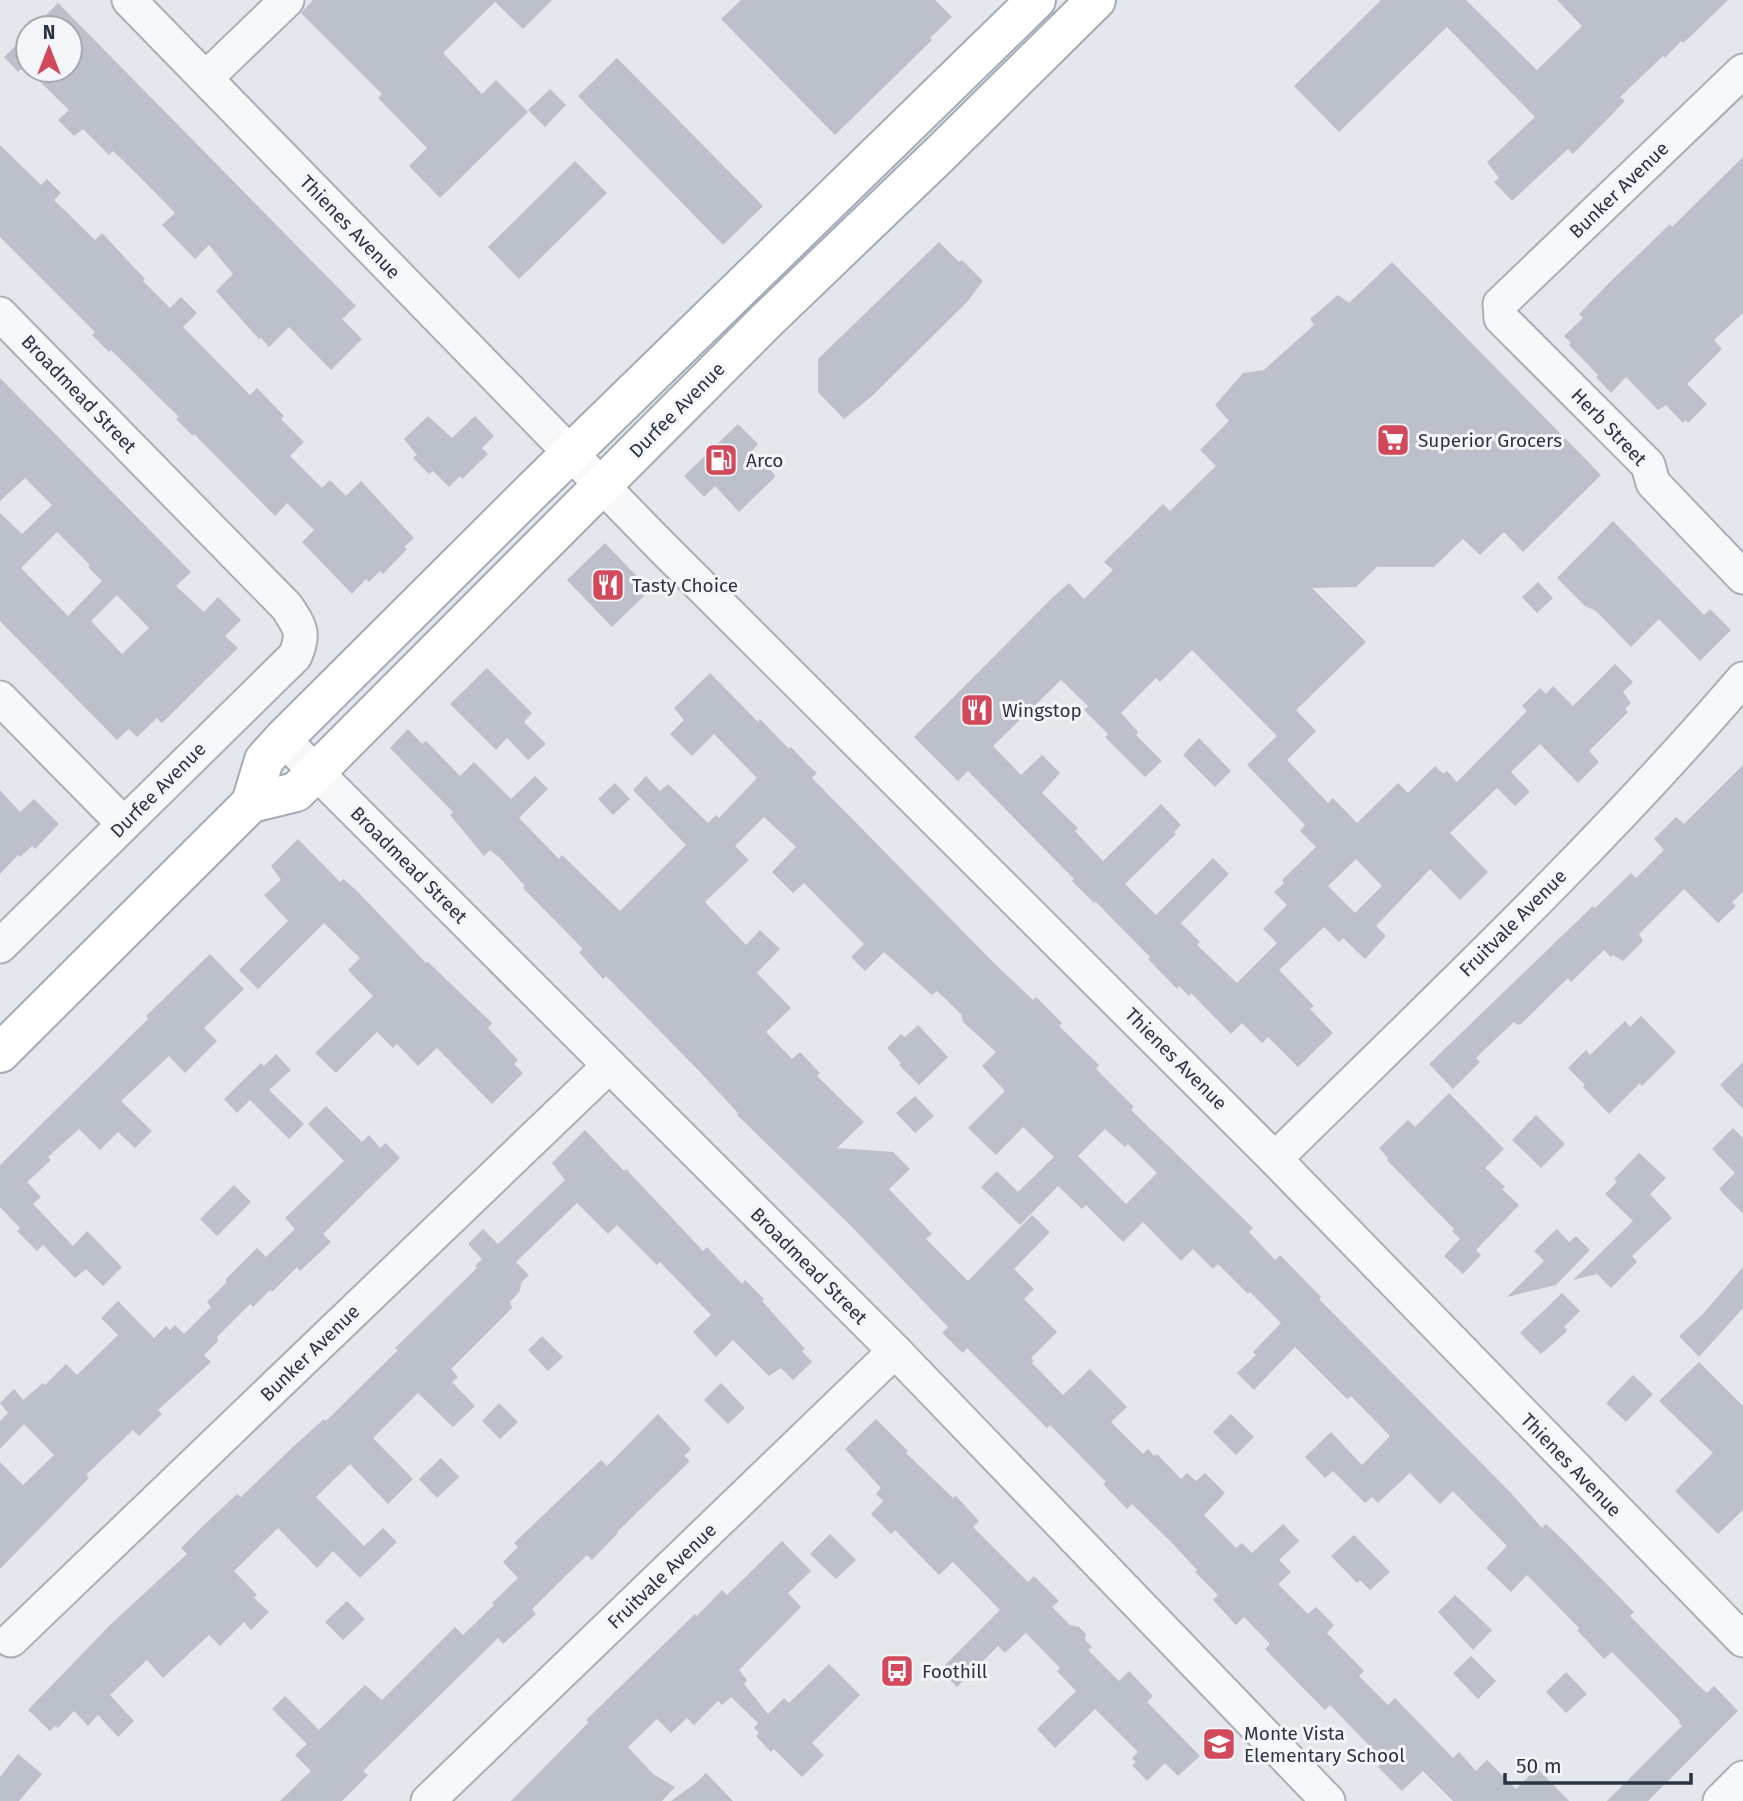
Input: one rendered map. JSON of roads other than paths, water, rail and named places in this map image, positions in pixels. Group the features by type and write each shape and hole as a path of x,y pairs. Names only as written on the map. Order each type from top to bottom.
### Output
{"main road":[{"path":"0,1053 251,803 264,760 283,739 1036,0"},
{"name":"Durfee Avenue","path":"251,803 296,792 602,485 1096,0"}],"street":[{"name":"Thienes Avenue","path":"129,0 602,485 1275,1159 1743,1640"},
{"path":"206,78 287,0"},
{"name":"Bunker Avenue","path":"1499,312 1500,304 1743,71"},
{"name":"Herb Street","path":"1499,312 1501,318 1648,465 1653,482 1743,576"},
{"name":"Broadmead Street","path":"0,314 287,607 300,627"},
{"name":"Durfee Avenue","path":"0,946 295,656 300,643 300,627"},
{"name":"Fruitvale Avenue","path":"1275,1159 1564,873 1699,730 1743,679"},
{"path":"0,698 124,824"},
{"name":"Broadmead Street","path":"283,739 895,1351 1328,1801"},
{"name":"Bunker Avenue","path":"11,1640 609,1066"},
{"name":"Fruitvale Avenue","path":"429,1801 895,1351"},
{"path":"1720,1801 1743,1778"}],"place":[{"name":"Superior Grocers","path":"1393,440"},
{"name":"Arco","path":"721,460"},
{"name":"Tasty Choice","path":"608,585"},
{"name":"Wingstop","path":"977,710"},
{"name":"Foothill","path":"897,1671"},
{"name":"Monte Vista Elementary School","path":"1219,1744"}]}
